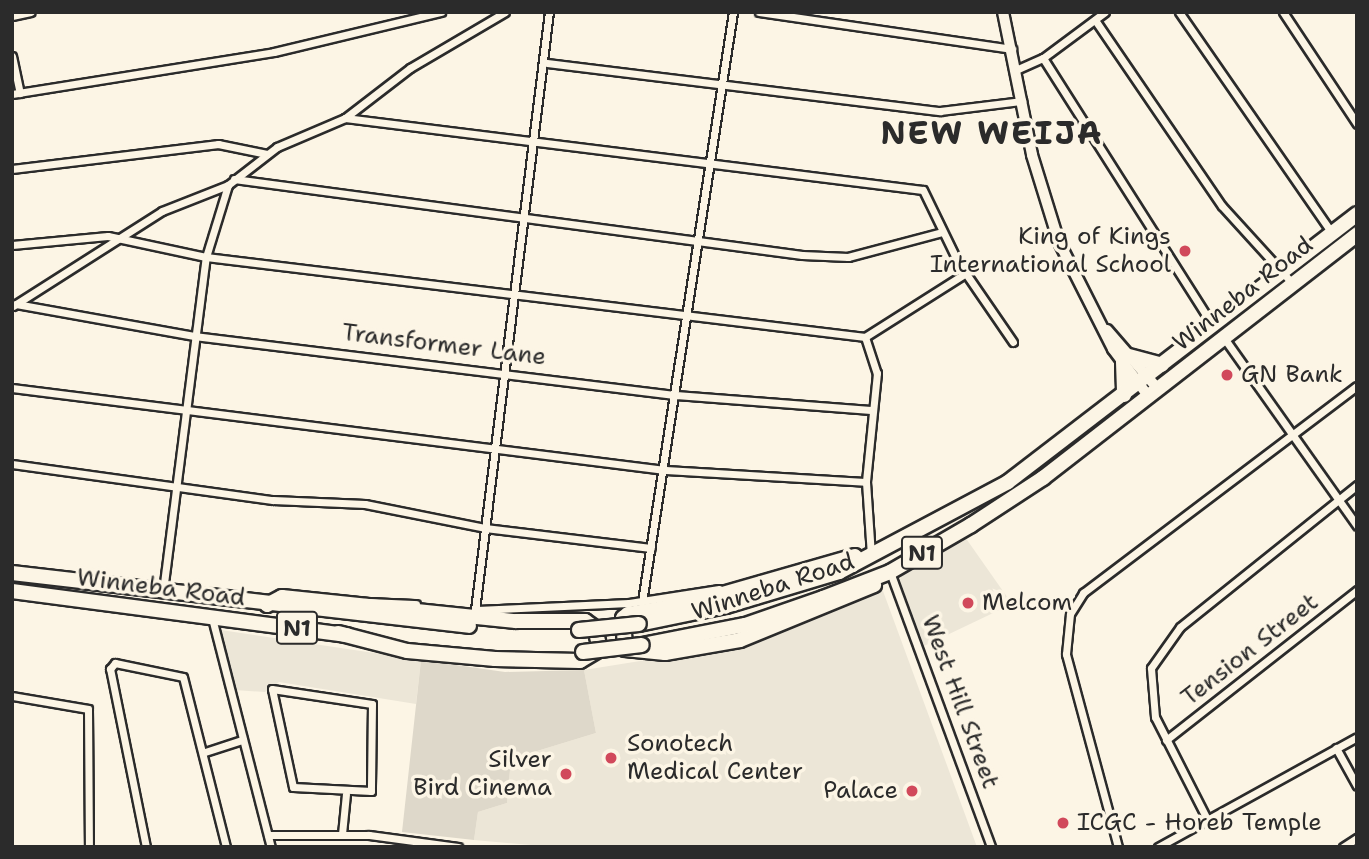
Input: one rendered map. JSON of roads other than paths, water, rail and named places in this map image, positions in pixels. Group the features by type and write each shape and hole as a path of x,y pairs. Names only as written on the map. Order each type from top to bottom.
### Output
{"highway":[{"name":"Winneba Road","path":"12,591 338,634 583,652 642,645 745,625 888,573 1065,461 1154,393 1219,332 1287,278 1332,234 1357,214"},
{"name":"Winneba Road","path":"1287,278 1357,234"},
{"name":"Winneba Road","path":"12,573 267,605 579,630 639,624 784,590 870,557 1008,482 1162,365 1219,332"},
{"path":"1124,395 1126,359 1162,365"},
{"path":"1056,447 1065,461"},
{"path":"870,557 824,566 688,604 628,614 623,618 625,649 665,653 740,640 851,600 888,573"},
{"path":"267,605 282,597 516,621 585,621 594,628 600,649 580,661 495,659 407,651 338,634"}],"street":[{"path":"12,16 31,12"},
{"path":"12,55 16,94 274,52 441,12"},
{"path":"14,305 122,241 162,211 231,182 267,154 345,118 410,68 505,12"},
{"path":"475,610 507,372 520,214 538,139 547,63 549,12"},
{"path":"642,602 726,84 733,12"},
{"path":"759,12 1012,49"},
{"path":"1003,12 1055,230 1102,325 1154,393"},
{"path":"1018,69 1044,58 1105,12"},
{"path":"1179,12 1332,234"},
{"path":"1283,12 1357,124"},
{"path":"1095,20 1222,206 1287,278"},
{"path":"1044,58 1219,332 1357,526"},
{"path":"547,63 940,111 1023,101"},
{"path":"345,118 538,139 923,190 942,232 1013,342"},
{"path":"12,169 218,144 267,154"},
{"path":"231,182 520,214 699,241 848,257 942,232"},
{"path":"163,592 173,486 206,257 231,182"},
{"path":"12,245 108,236 206,257 515,297 865,337 967,273"},
{"name":"Transformer Lane","path":"14,305 194,336 507,372 676,395 870,410"},
{"path":"865,337 876,363 866,482 870,557"},
{"path":"1118,847 1066,654 1070,614 1083,593 1290,432 1357,386"},
{"path":"12,388 184,412 665,470 866,482"},
{"path":"12,464 173,486 365,504 485,528 651,548"},
{"path":"1207,819 1166,740 1149,689 1163,649 1208,603 1357,485"},
{"path":"356,604 376,599 475,610 642,602 824,566"},
{"name":"West Hill Street","path":"888,573 992,847"},
{"name":"Tension Street","path":"1166,740 1357,590"},
{"path":"212,618 271,847"},
{"path":"146,847 110,669 114,663 183,677 205,752 226,847"},
{"path":"272,689 376,708 371,791 346,794 293,787 272,689"},
{"path":"12,696 88,709 89,847"},
{"path":"1158,847 1357,737"},
{"path":"205,752 243,740"},
{"path":"1336,748 1357,786"},
{"path":"342,834 346,794"},
{"path":"268,835 342,834 458,847"},
{"path":"1343,847 1357,838"}],"place":[{"name":"King of Kings International School","path":"1185,251"},
{"name":"GN Bank","path":"1227,375"},
{"name":"Melcom","path":"968,603"},
{"name":"Sonotech Medical Center","path":"611,758"},
{"name":"Silver Bird Cinema","path":"566,774"},
{"name":"Palace","path":"912,791"},
{"name":"ICGC - Horeb Temple","path":"1063,823"}],"district":[{"name":"NEW WEIJA","path":"992,133"}]}
